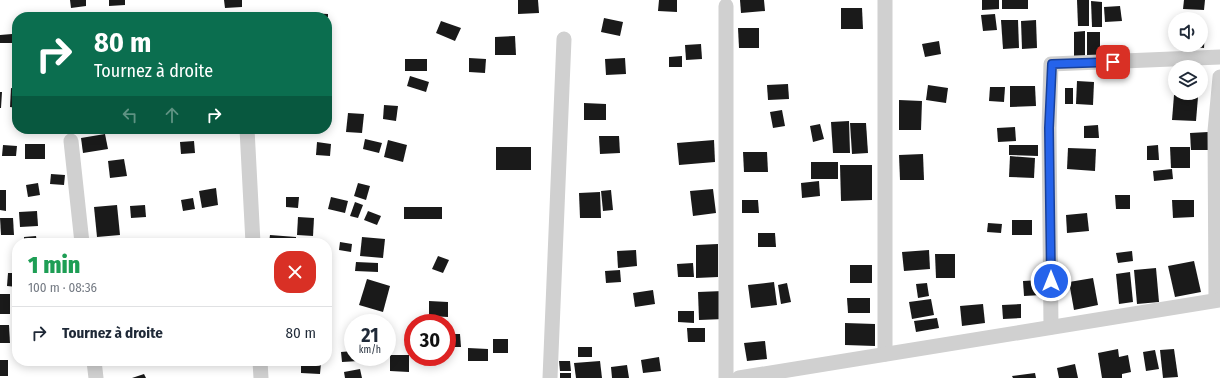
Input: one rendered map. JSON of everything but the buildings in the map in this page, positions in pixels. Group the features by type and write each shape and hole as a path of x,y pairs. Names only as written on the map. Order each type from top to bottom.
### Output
{"street":[{"path":"885,0 885,354"},
{"path":"726,6 726,378"},
{"path":"550,378 564,39"},
{"path":"1051,327 1049,128 1052,64 1220,57"},
{"path":"739,378 1218,300 1215,131 1220,76"},
{"path":"247,134 253,238"},
{"path":"71,141 81,238"},
{"path":"95,366 96,378"},
{"path":"260,366 261,378"}],"route":[{"path":"1051,281 1049,128 1052,64 1113,62"}]}
